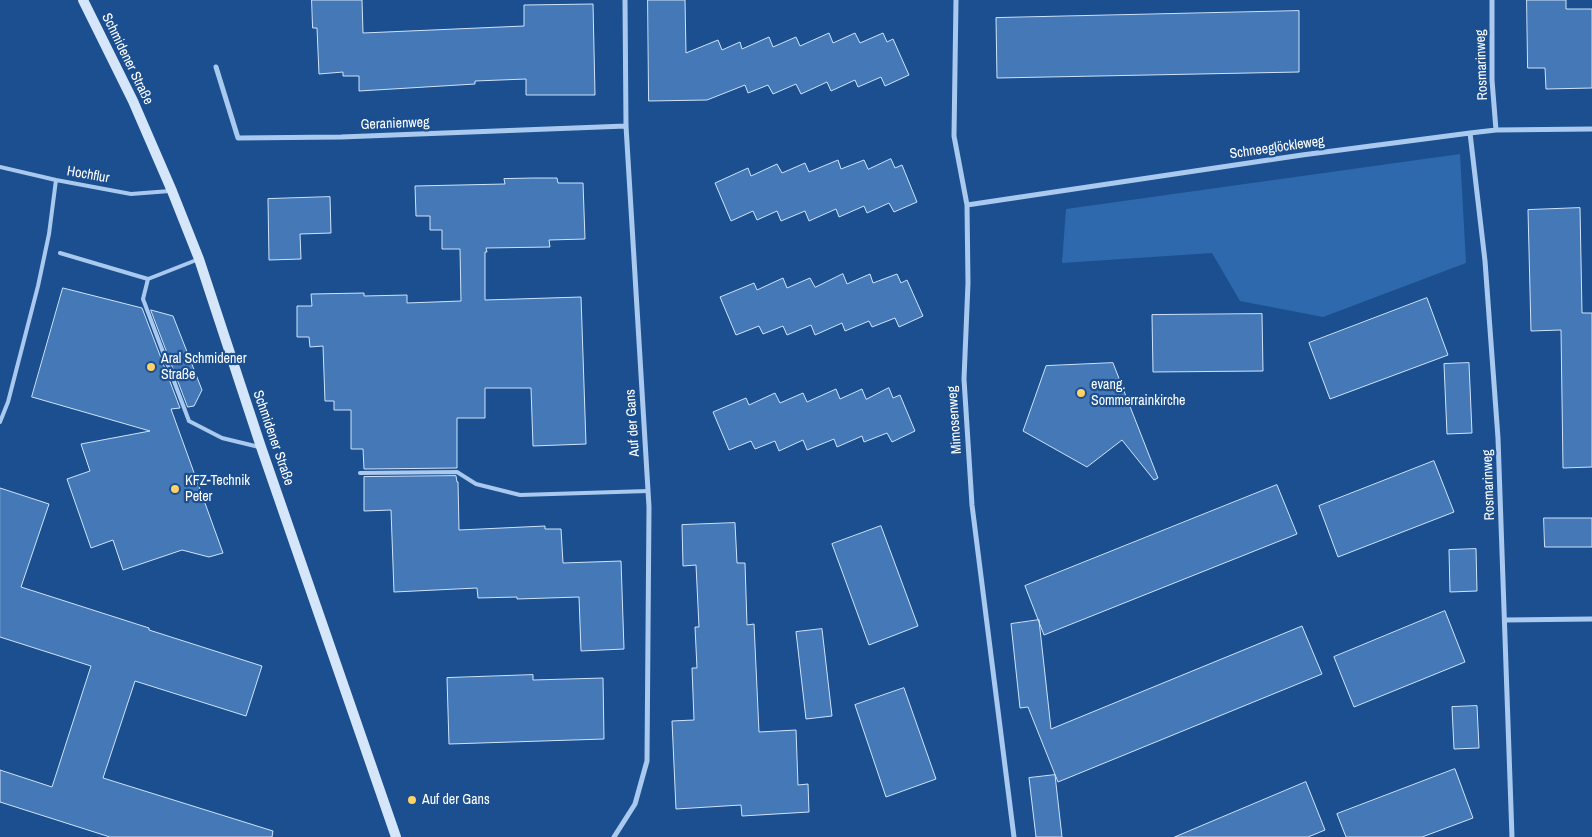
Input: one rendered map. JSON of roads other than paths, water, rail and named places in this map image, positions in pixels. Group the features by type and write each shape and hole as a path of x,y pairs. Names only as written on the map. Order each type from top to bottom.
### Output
{"main road":[{"name":"Schmidener Straße","path":"83,0 133,101 172,191 198,259 261,448 396,837"}],"street":[{"name":"Auf der Gans","path":"614,837 635,804 647,761 648,491 626,126 625,0"},
{"name":"Mimosenweg","path":"956,0 954,136 967,205 968,283 964,379 972,504 1014,837"},
{"name":"Rosmarinweg","path":"1492,0 1492,80 1496,130"},
{"name":"Geranienweg","path":"216,68 238,138 342,137 626,126"},
{"name":"Schneeglöckleweg","path":"967,205 1302,155 1470,133 1496,130 1592,129"},
{"name":"Rosmarinweg","path":"1470,133 1485,261 1496,418 1512,837"},
{"path":"1505,620 1592,619"}],"lane":[{"name":"Hochflur","path":"0,167 131,194 172,191"},
{"path":"0,422 8,402 38,286 49,234 56,180"},
{"path":"60,253 148,279 198,259"},
{"path":"148,279 143,299 189,421 222,438 261,448"},
{"path":"360,473 457,472 476,484 520,495 648,491"}],"place":[{"name":"Aral Schmidener Straße","path":"151,367"},
{"name":"evang. Sommerrainkirche","path":"1081,393"},
{"name":"KFZ-Technik Peter","path":"175,489"},
{"name":"Auf der Gans","path":"412,800"}]}
